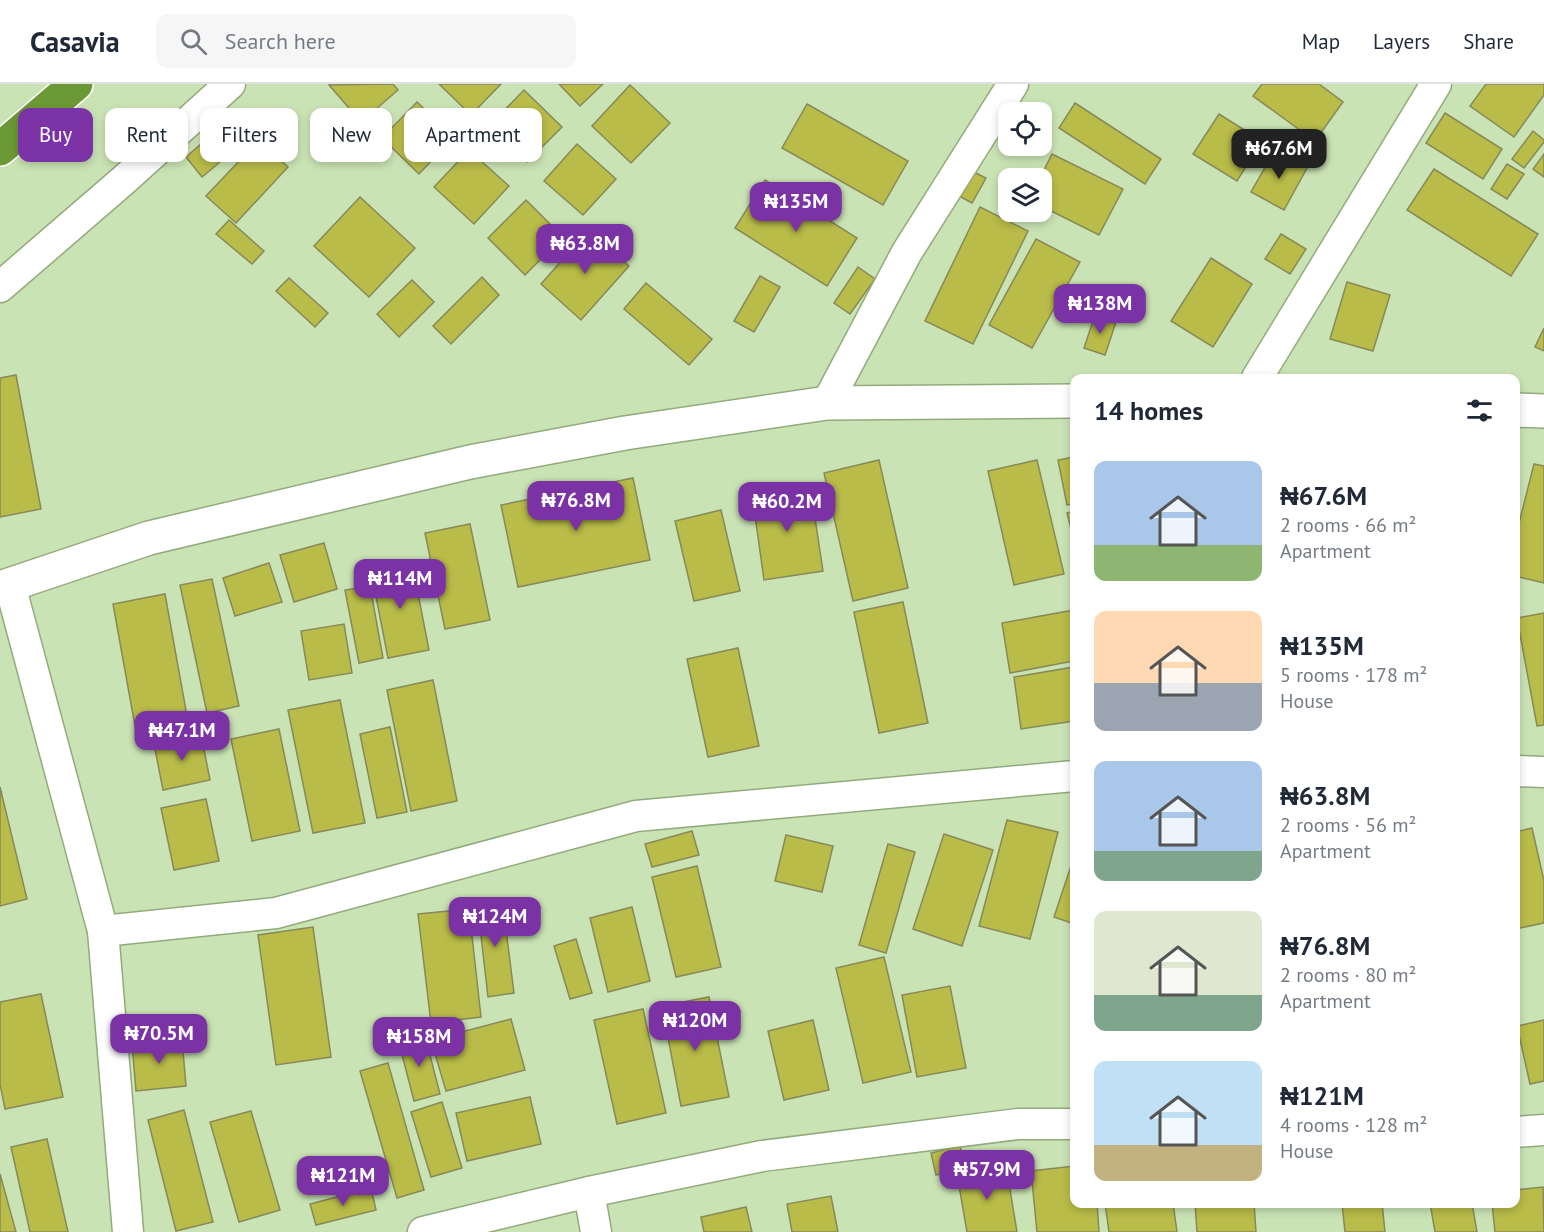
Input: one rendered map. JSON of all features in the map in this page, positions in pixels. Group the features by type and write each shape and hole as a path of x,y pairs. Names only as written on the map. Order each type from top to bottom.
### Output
{"highway":[{"path":"0,149 76,84"}],"street":[{"path":"0,287 126,179 230,84"},
{"path":"826,403 907,252 1013,84"},
{"path":"1259,374 1436,84"},
{"path":"128,1232 103,931 5,586 149,538 470,462 626,433 826,403 1070,401"},
{"path":"1520,410 1544,411"},
{"path":"1520,771 1544,772"},
{"path":"103,931 276,913 636,816 1070,776"},
{"path":"423,1232 589,1192 762,1156 1018,1124 1070,1124"},
{"path":"1520,1132 1544,1130"},
{"path":"589,1192 596,1232"}],"building":[{"path":"393,84 398,90 377,108 349,108 329,85"},
{"path":"439,84 501,84 478,108 464,108"},
{"path":"559,84 603,84 580,106"},
{"path":"1262,84 1319,84 1343,102 1315,141 1253,96"},
{"path":"1486,84 1544,84 1544,95 1514,137 1470,106"},
{"path":"630,85 670,123 631,163 592,126"},
{"path":"524,90 562,127 542,147 542,108 507,108"},
{"path":"417,102 423,108 411,108"},
{"path":"1075,103 1161,159 1145,184 1059,128"},
{"path":"807,104 908,161 883,205 782,148"},
{"path":"1445,113 1502,149 1483,179 1426,143"},
{"path":"1219,114 1262,141 1237,181 1193,154"},
{"path":"404,115 404,159 392,148 392,128"},
{"path":"1533,131 1544,142 1524,168 1512,159"},
{"path":"577,144 616,179 583,215 544,181"},
{"path":"200,145 200,162 220,162 202,177 188,160 188,155"},
{"path":"1275,150 1307,168 1284,210 1251,192"},
{"path":"1052,154 1123,189 1099,235 1052,212 1052,168 1045,168"},
{"path":"1544,154 1544,177 1533,169"},
{"path":"238,162 283,162 288,167 236,223 206,196"},
{"path":"407,162 430,162 419,174"},
{"path":"458,162 482,162 509,186 474,224 434,187"},
{"path":"1507,164 1524,174 1507,199 1491,189"},
{"path":"968,169 986,178 972,203 955,194"},
{"path":"1434,169 1538,234 1511,276 1407,210"},
{"path":"765,180 857,238 827,286 735,228"},
{"path":"360,197 415,248 369,297 314,246"},
{"path":"526,200 563,237 525,275 488,238"},
{"path":"980,207 998,216 998,222 1010,222 1028,231 973,344 925,321"},
{"path":"229,220 264,251 252,264 216,234"},
{"path":"588,231 629,266 581,320 541,284"},
{"path":"1281,234 1306,249 1290,274 1265,259"},
{"path":"1036,239 1080,262 1032,348 989,325"},
{"path":"1211,258 1252,284 1213,347 1171,321"},
{"path":"858,267 875,279 850,314 834,303"},
{"path":"760,276 780,287 754,332 734,321"},
{"path":"482,277 499,295 451,344 433,326"},
{"path":"289,278 328,313 315,327 276,291"},
{"path":"412,280 434,302 399,337 377,314"},
{"path":"1347,282 1390,295 1373,351 1330,339"},
{"path":"646,283 712,339 689,365 624,309"},
{"path":"1095,315 1116,322 1105,355 1084,348"},
{"path":"1544,328 1544,351 1535,347"},
{"path":"16,375 41,509 0,517 0,378"},
{"path":"1070,458 1070,505 1067,505 1058,460"},
{"path":"879,460 908,588 853,601 824,473"},
{"path":"1037,460 1064,574 1014,585 988,471"},
{"path":"1534,464 1544,466 1544,583 1520,577 1520,519"},
{"path":"633,478 650,560 518,587 501,505"},
{"path":"810,485 823,571 764,580 752,494"},
{"path":"721,510 740,591 694,601 675,521"},
{"path":"470,524 490,620 445,629 425,533"},
{"path":"324,543 337,589 294,602 280,555"},
{"path":"269,563 282,602 235,616 223,578"},
{"path":"412,563 429,650 388,658 371,571"},
{"path":"212,579 239,706 207,713 180,585"},
{"path":"370,586 383,658 359,663 345,590"},
{"path":"165,594 187,716 135,726 113,604"},
{"path":"903,602 928,723 879,733 854,612"},
{"path":"1070,611 1070,662 1010,673 1002,623"},
{"path":"1544,613 1544,725 1537,726 1520,634 1520,617"},
{"path":"344,624 352,673 309,680 301,631"},
{"path":"738,648 759,746 708,757 687,659"},
{"path":"1070,668 1070,722 1021,729 1014,677"},
{"path":"433,680 457,801 411,811 387,690"},
{"path":"340,700 365,823 313,833 288,710"},
{"path":"390,727 407,812 377,818 360,734"},
{"path":"279,729 300,831 252,841 231,739"},
{"path":"201,734 210,780 163,790 154,744"},
{"path":"0,787 27,899 0,906"},
{"path":"206,799 219,861 174,870 161,808"},
{"path":"1007,820 1058,832 1030,939 979,926"},
{"path":"1532,828 1544,881 1544,923 1520,928 1520,831"},
{"path":"692,831 699,855 652,867 645,844"},
{"path":"944,834 993,850 962,946 913,929"},
{"path":"786,835 833,846 822,892 775,881"},
{"path":"888,844 915,852 886,953 859,945"},
{"path":"697,866 721,967 676,977 652,877"},
{"path":"1070,869 1070,923 1054,917"},
{"path":"502,898 514,993 488,997 477,901"},
{"path":"632,907 650,981 608,992 590,918"},
{"path":"469,909 481,1017 431,1023 418,914"},
{"path":"313,927 331,1057 276,1065 258,935"},
{"path":"576,939 592,993 570,999 554,946"},
{"path":"884,957 911,1072 863,1083 836,968"},
{"path":"950,986 966,1068 917,1077 902,995"},
{"path":"41,994 63,1097 5,1109 0,1084 0,1002"},
{"path":"709,997 729,1097 681,1106 662,1006"},
{"path":"643,1009 666,1113 617,1124 594,1020"},
{"path":"511,1019 525,1070 446,1091 431,1040"},
{"path":"813,1020 829,1090 784,1100 768,1031"},
{"path":"1544,1020 1544,1081 1530,1084 1520,1039 1520,1025"},
{"path":"425,1036 440,1094 414,1101 399,1043"},
{"path":"182,1039 186,1086 136,1091 132,1044"},
{"path":"388,1063 424,1190 397,1198 360,1071"},
{"path":"530,1097 541,1144 467,1161 456,1113"},
{"path":"442,1102 462,1168 431,1177 411,1112"},
{"path":"184,1110 213,1222 176,1231 148,1120"},
{"path":"251,1111 280,1210 239,1222 210,1122"},
{"path":"47,1139 68,1232 30,1232 11,1147"},
{"path":"960,1146 965,1168 936,1175 931,1153"},
{"path":"1006,1165 1017,1232 967,1232 957,1174"},
{"path":"1070,1166 1070,1208 1097,1208 1099,1232 1037,1232 1031,1171"},
{"path":"0,1174 16,1232 0,1232"},
{"path":"1543,1187 1544,1232 1495,1232 1493,1208 1520,1208 1520,1189"},
{"path":"371,1188 376,1210 316,1225 310,1204"},
{"path":"831,1196 838,1232 792,1232 787,1204"},
{"path":"746,1207 752,1232 704,1232 701,1217"},
{"path":"1106,1208 1174,1208 1177,1232 1109,1232"},
{"path":"1195,1208 1254,1208 1256,1232 1197,1232"},
{"path":"1343,1208 1383,1208 1385,1232 1345,1232"},
{"path":"1431,1208 1473,1208 1477,1232 1435,1232"}]}
